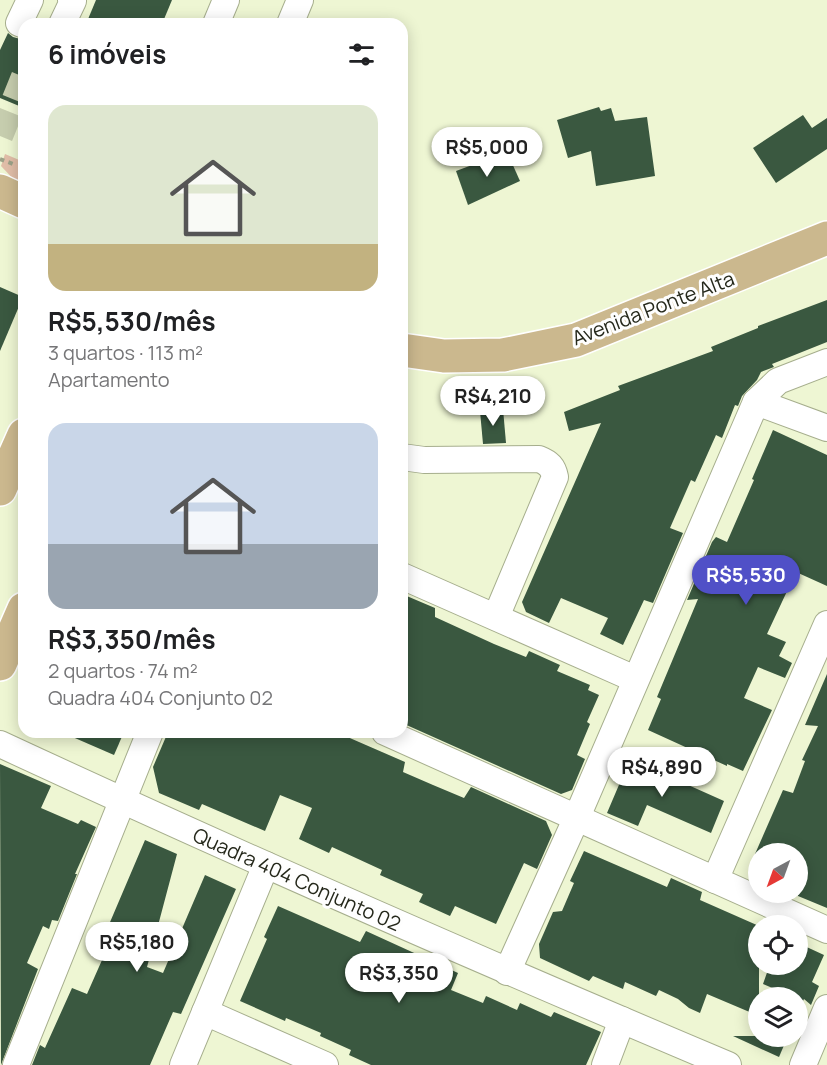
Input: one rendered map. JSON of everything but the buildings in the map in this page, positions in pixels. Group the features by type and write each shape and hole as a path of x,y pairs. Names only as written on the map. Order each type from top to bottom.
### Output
{"main road":[{"path":"0,192 18,200"},
{"name":"Avenida Ponte Alta","path":"408,351 444,356 503,355 576,340 827,238"},
{"path":"0,489 18,448"},
{"path":"0,664 18,623"}],"street":[{"path":"22,18 30,0"},
{"path":"65,18 73,1 71,0"},
{"path":"218,18 226,0"},
{"path":"292,18 300,0"},
{"path":"507,972 577,817 756,402 778,381 827,362"},
{"path":"756,402 827,428"},
{"path":"408,458 424,460 539,459 548,462 553,469 555,477 496,617"},
{"path":"408,579 635,679"},
{"path":"715,880 827,624"},
{"path":"16,1065 147,738"},
{"path":"399,738 827,930"},
{"name":"Quadra 404 Conjunto 02","path":"0,744 507,972 728,1065"},
{"path":"183,1065 266,865"},
{"path":"803,1065 827,1008"},
{"path":"205,1012 325,1065"},
{"path":"605,1065 622,1020"}],"shaded area":[{"path":"5,154 18,159 18,184 1,166"}],"tunnel":[{"path":"0,136 18,92"}]}
